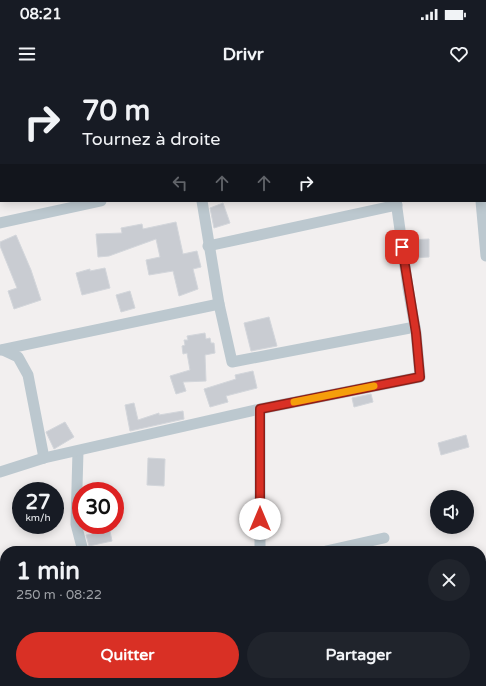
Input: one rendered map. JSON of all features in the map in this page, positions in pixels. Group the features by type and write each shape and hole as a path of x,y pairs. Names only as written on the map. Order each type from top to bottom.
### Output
{"street":[{"path":"0,222 96,202"},
{"path":"202,202 208,246 232,362 415,327"},
{"path":"481,202 486,256"},
{"path":"0,472 44,458 260,409 420,377 415,327 396,203 208,246"},
{"path":"2,350 219,304"},
{"path":"2,350 18,357 28,375 44,458"},
{"path":"260,409 260,546"},
{"path":"78,451 76,524 82,546"},
{"path":"348,546 384,538"}],"building":[{"path":"223,203 230,223 214,228 210,208"},
{"path":"176,222 183,254 197,251 201,267 193,269 198,289 179,296 173,271 149,275 146,260 160,257 156,239 109,256 98,257 96,234 122,233 121,228 142,224 143,229"},
{"path":"16,235 31,270 41,300 14,309 8,291 17,288 0,246 0,242"},
{"path":"429,239 429,257 411,258 408,240"},
{"path":"105,268 110,288 82,295 76,273 90,269 90,271"},
{"path":"130,291 135,308 121,312 116,295"},
{"path":"269,317 277,346 251,351 244,323"},
{"path":"205,333 206,339 210,338 211,343 214,343 215,353 205,355 206,381 183,382 186,391 176,394 170,376 190,370 187,353 183,354 182,346 185,345 184,340 188,340 187,336"},
{"path":"253,371 257,388 226,396 228,402 210,407 204,389 236,379 235,375"},
{"path":"371,394 373,402 354,407 352,398"},
{"path":"134,403 138,420 159,413 159,415 183,411 184,419 130,431 125,405"},
{"path":"65,422 74,437 54,449 46,432"},
{"path":"466,435 469,447 441,455 438,443"},
{"path":"148,458 165,459 164,486 147,485"},
{"path":"111,534 112,541 89,546 86,535"}],"slow traffic":[{"path":"294,402 374,386"}],"route":[{"path":"260,519 260,409 420,377 416,333 402,247"}]}
